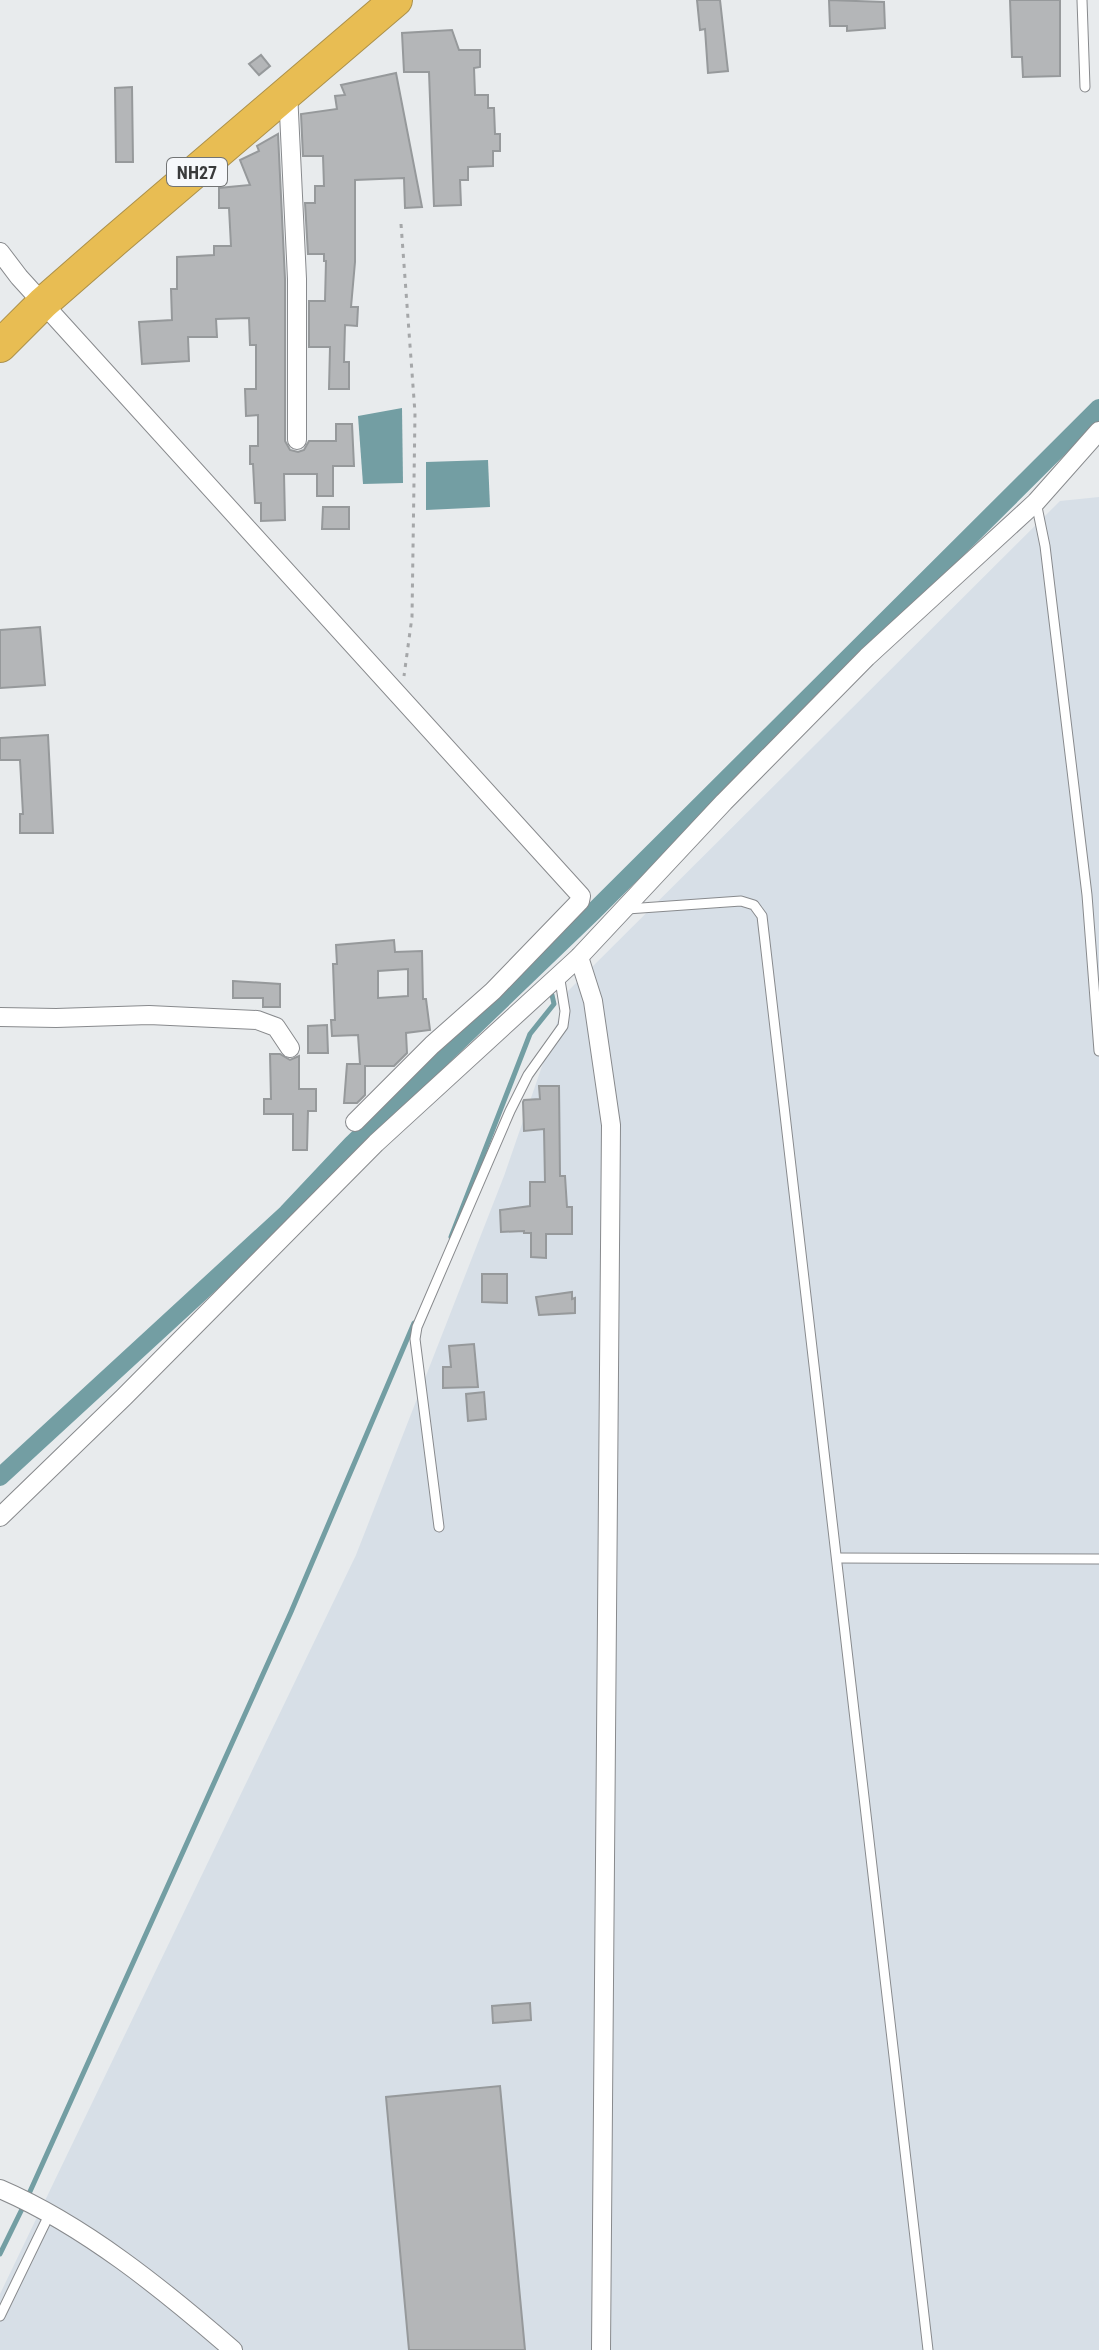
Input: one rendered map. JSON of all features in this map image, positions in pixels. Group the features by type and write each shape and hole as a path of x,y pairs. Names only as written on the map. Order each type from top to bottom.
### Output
{"highway":[{"name":"NH27","path":"0,346 43,303 396,0"}],"street":[{"path":"288,92 297,279 297,440"},
{"path":"0,252 581,896 580,901 493,991 432,1045 355,1122"},
{"path":"0,1517 124,1397 355,1163 579,957 621,909 867,657 1036,502 1099,431"},
{"path":"579,957 593,1001 611,1125 601,2350"},
{"path":"493,991 515,1015"},
{"path":"0,1017 149,1015 257,1020 276,1027 290,1048"},
{"path":"25,2200 137,2273 224,2346"}],"lane":[{"path":"1082,0 1085,87"},
{"path":"1036,502 1045,546 1087,895 1099,1051"},
{"path":"621,909 741,901 754,905 762,916 928,2350"},
{"path":"439,1527 415,1339 417,1327 510,1111 528,1075 563,1026 565,1011 559,974"},
{"path":"837,1558 1099,1559"},
{"path":"0,2316 25,2200"}],"path":[{"path":"401,224 415,413 412,617 401,699"}],"shaded area":[{"path":"1099,497 1099,2350 0,2350 0,2294 356,1555 504,1176 568,991 1060,501"}],"water":[{"path":"402,408 403,483 363,484 358,416"},
{"path":"488,460 490,507 426,510 426,462"}],"building":[{"path":"697,0 720,0 728,71 708,73 705,29 700,30"},
{"path":"829,0 884,2 885,28 847,31 847,26 830,26"},
{"path":"1010,0 1060,0 1060,76 1023,77 1022,57 1012,57"},
{"path":"452,30 459,50 480,50 480,67 474,68 475,95 488,95 488,108 494,108 495,134 500,134 500,151 493,151 493,166 468,167 468,180 460,180 461,205 434,206 429,72 404,72 402,33"},
{"path":"261,55 270,66 259,75 249,64"},
{"path":"396,73 422,207 405,208 404,178 355,180 355,262 351,307 358,307 357,326 345,325 344,362 349,362 349,389 329,389 330,347 309,347 309,301 325,301 326,261 324,254 308,254 305,203 315,203 315,186 324,186 323,156 303,156 301,114 337,109 335,96 345,95 341,85"},
{"path":"132,87 133,162 116,162 115,88"},
{"path":"278,134 285,279 285,441 290,450 298,452 304,450 309,441 336,441 336,424 352,424 354,466 333,466 333,496 317,496 317,474 284,474 285,520 261,521 261,503 255,503 253,464 250,464 250,446 258,446 258,415 246,416 245,389 256,389 256,345 250,345 249,318 216,319 217,337 188,337 189,361 142,364 139,322 172,320 171,289 177,289 177,257 214,255 214,246 231,246 229,208 219,208 219,188 250,185 240,160 259,151 257,146"},
{"path":"323,507 349,507 349,529 322,529"},
{"path":"40,627 45,685 0,688 0,630"},
{"path":"48,735 53,833 20,833 20,814 23,814 20,760 0,760 0,738"},
{"path":"394,940 395,952 422,951 423,999 426,999 430,1030 406,1033 407,1053 394,1066 365,1066 365,1095 357,1103 344,1103 347,1064 360,1064 358,1035 332,1036 336,945","holes":["408,969 408,996 378,998 378,971"]},
{"path":"233,981 280,984 280,1007 263,1007 263,998 233,998"},
{"path":"327,1025 328,1053 308,1053 308,1026"},
{"path":"270,1054 280,1054 290,1060 299,1056 299,1089 316,1089 316,1111 308,1111 307,1150 293,1150 293,1114 264,1114 264,1099 271,1099"},
{"path":"539,1086 559,1086 560,1176 565,1176 567,1207 572,1207 572,1234 546,1234 546,1258 531,1257 531,1233 501,1232 500,1210 530,1206 530,1182 545,1182 544,1129 524,1131 523,1102 540,1099"},
{"path":"482,1274 507,1274 507,1303 482,1302"},
{"path":"572,1292 575,1313 539,1315 536,1297"},
{"path":"474,1344 478,1387 443,1388 443,1367 451,1367 449,1346"},
{"path":"484,1392 486,1419 468,1421 466,1394"},
{"path":"530,2003 531,2020 493,2023 492,2006"},
{"path":"500,2086 525,2350 409,2350 386,2097"}],"waterway":[{"path":"0,1477 287,1213 352,1144 593,912 1099,408"},
{"path":"451,1237 530,1034 554,1004 552,995"},
{"path":"28,2196 291,1612 414,1323"},
{"path":"0,2254 24,2205"}]}
